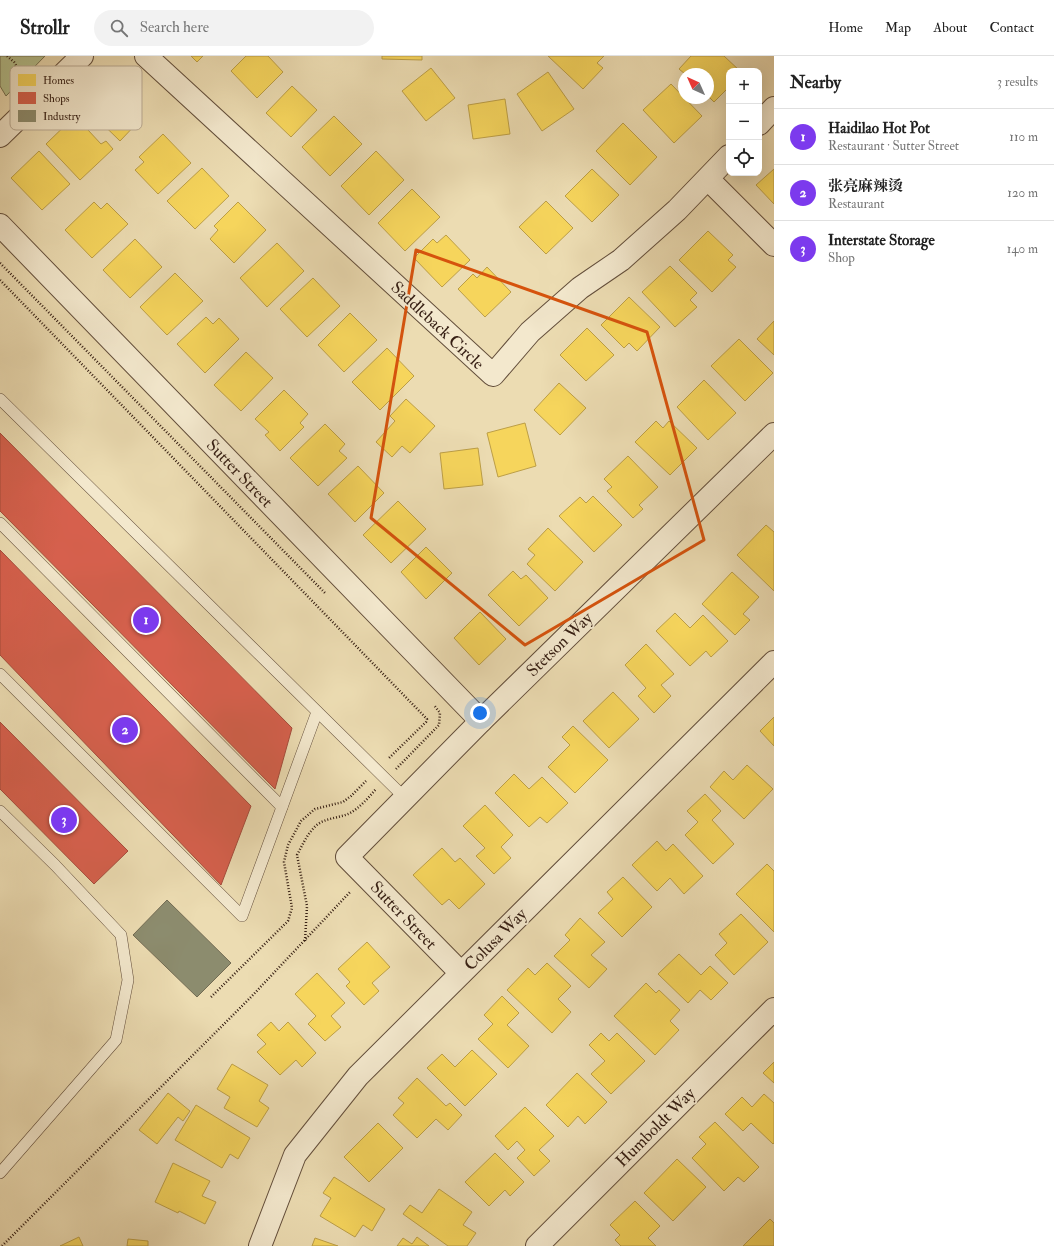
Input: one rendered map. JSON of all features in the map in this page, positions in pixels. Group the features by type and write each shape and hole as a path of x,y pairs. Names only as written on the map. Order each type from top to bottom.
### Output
{"street":[{"path":"72,66 82,56"},
{"name":"Saddleback Circle","path":"146,56 493,375 530,332 580,288 621,260 678,210 726,159"},
{"path":"762,121 774,108"},
{"path":"0,136 10,126"},
{"path":"708,179 774,245"},
{"name":"Sutter Street","path":"0,224 481,721"},
{"name":"Stetson Way","path":"347,857 481,721 774,434"},
{"name":"Colusa Way","path":"260,1246 295,1155 358,1076 774,662"},
{"name":"Sutter Street","path":"347,857 461,973"},
{"name":"Humboldt Way","path":"537,1246 774,1009"}],"lane":[{"path":"0,399 405,798"},
{"path":"0,523 282,807"},
{"path":"0,674 242,916 318,712"},
{"path":"0,811 55,865 121,935 128,980 116,1040 0,1173"}],"path":[{"path":"7,56 17,66"},
{"path":"0,263 328,597"},
{"path":"305,940 307,906 296,855 308,834 319,824 348,814 360,806 439,725 440,713 433,704"},
{"path":"2,1246 252,996 366,876"}],"highlighted area":[{"path":"416,250 647,332 704,540 525,645 371,518"}],"green space":[{"path":"0,56 45,56 35,66 10,66 10,92 6,96 0,86"}],"building: Homes":[{"path":"191,56 203,56 197,62"},
{"path":"246,56 268,56 283,72 257,98 231,71"},
{"path":"382,56 422,56 422,60 382,59"},
{"path":"548,56 604,56 597,63 603,68 583,89"},
{"path":"691,56 724,56 737,68 726,68 726,90 714,102 714,68 680,68"},
{"path":"431,68 455,98 426,121 402,91"},
{"path":"548,72 574,109 542,131 517,94"},
{"path":"671,84 678,91 678,104 690,104 702,116 674,143 643,110"},
{"path":"292,86 317,110 291,137 266,113"},
{"path":"505,99 510,134 473,139 468,105"},
{"path":"334,116 362,144 330,176 302,147"},
{"path":"623,123 657,157 630,185 596,151"},
{"path":"60,130 88,130 101,144 106,141 113,149 80,180 46,144"},
{"path":"109,130 130,130 120,141"},
{"path":"163,134 191,163 158,194 135,170 144,162 139,157"},
{"path":"39,151 70,184 42,210 11,178"},
{"path":"376,151 404,180 369,215 341,186"},
{"path":"202,168 229,196 195,229 167,201"},
{"path":"592,169 619,195 592,222 565,196"},
{"path":"774,169 774,204 756,185"},
{"path":"412,189 440,217 405,251 378,223"},
{"path":"546,201 573,228 546,254 519,227"},
{"path":"94,202 101,209 107,203 128,224 92,258 65,230"},
{"path":"238,202 266,230 234,263 210,239 218,230 214,226"},
{"path":"708,231 733,255 728,260 736,267 712,292 679,260"},
{"path":"446,235 470,260 442,287 414,258 433,239 437,243"},
{"path":"135,239 162,267 130,298 103,270"},
{"path":"277,243 304,271 267,307 240,278"},
{"path":"670,266 697,293 690,300 697,307 675,327 642,292"},
{"path":"487,267 511,292 485,317 458,289 473,274 477,278"},
{"path":"175,273 203,301 167,335 140,307"},
{"path":"313,278 340,306 307,337 280,309"},
{"path":"629,297 660,327 637,351 629,343 624,348 601,325"},
{"path":"350,313 377,340 344,372 318,345"},
{"path":"206,317 213,324 219,318 239,339 205,373 177,344"},
{"path":"774,321 774,355 757,339"},
{"path":"587,328 614,355 586,381 560,355"},
{"path":"739,339 773,373 745,401 711,366"},
{"path":"387,348 414,376 380,410 352,382"},
{"path":"246,352 273,378 241,411 214,385"},
{"path":"704,380 736,413 708,440 677,407"},
{"path":"559,383 586,408 560,435 534,410"},
{"path":"284,390 308,414 300,423 304,427 280,451 265,435 269,432 255,419"},
{"path":"406,399 435,426 410,453 402,446 392,457 376,442 395,421 390,416"},
{"path":"656,421 663,428 669,421 697,448 670,475 635,442"},
{"path":"525,423 536,466 498,477 487,433"},
{"path":"325,424 345,444 339,451 347,458 318,486 290,458"},
{"path":"478,448 483,485 444,489 440,453"},
{"path":"628,456 658,487 639,505 643,509 633,518 607,491 612,487 604,479"},
{"path":"358,466 384,493 355,522 328,494"},
{"path":"593,496 622,525 594,552 559,516 580,497 586,503"},
{"path":"398,501 426,529 391,563 363,535"},
{"path":"766,525 774,532 774,591 737,555"},
{"path":"548,528 583,562 555,591 527,564 535,555 528,549"},
{"path":"426,547 452,573 426,599 401,572"},
{"path":"513,571 521,579 526,575 548,598 519,626 488,595"},
{"path":"732,572 759,597 743,614 750,620 735,635 702,604"},
{"path":"480,612 506,639 479,665 454,638"},
{"path":"675,613 690,628 703,615 728,641 711,657 706,651 690,666 656,631"},
{"path":"646,644 674,674 661,685 671,696 654,713 638,696 646,688 625,665"},
{"path":"613,692 639,719 609,748 583,721"},
{"path":"774,717 774,746 760,731"},
{"path":"573,726 608,760 575,793 548,767 570,745 562,737"},
{"path":"747,765 773,789 744,819 710,787 724,771 733,780"},
{"path":"514,774 529,789 542,777 568,803 547,823 540,817 529,827 495,793"},
{"path":"705,794 721,811 712,820 734,844 713,864 685,835 698,822 687,811"},
{"path":"485,805 513,835 501,847 511,858 494,874 476,856 485,848 463,826"},
{"path":"657,841 666,851 673,844 703,876 684,894 670,878 657,891 632,865"},
{"path":"442,848 455,862 460,858 485,884 459,909 449,899 442,905 413,875"},
{"path":"767,864 774,871 774,932 736,894"},
{"path":"623,877 652,907 622,937 598,913 613,899 607,892"},
{"path":"741,914 768,942 734,975 715,955 727,943 719,934"},
{"path":"580,918 605,942 591,955 607,969 589,988 554,956 570,940 565,935"},
{"path":"367,942 390,967 372,983 379,991 364,1005 346,986 350,982 338,969"},
{"path":"679,954 701,975 710,966 728,983 711,1000 700,990 688,1003 658,974"},
{"path":"547,963 571,986 558,999 571,1012 552,1033 507,990 528,968 535,975"},
{"path":"317,973 345,1003 331,1016 341,1027 325,1041 308,1024 316,1016 295,994"},
{"path":"646,983 656,993 659,990 680,1010 670,1021 679,1030 655,1055 614,1016"},
{"path":"502,996 519,1013 507,1025 529,1046 508,1068 478,1039 493,1024 484,1015"},
{"path":"271,1022 279,1031 288,1022 316,1053 302,1067 296,1060 280,1075 257,1052 266,1044 257,1035"},
{"path":"601,1033 609,1041 617,1033 645,1061 611,1094 591,1074 605,1061 589,1045"},
{"path":"472,1050 497,1074 465,1106 427,1068 442,1054 455,1067"},
{"path":"774,1062 774,1083 763,1073"},
{"path":"232,1064 268,1085 259,1101 269,1108 257,1127 224,1108 230,1097 217,1089"},
{"path":"577,1073 607,1102 585,1124 578,1116 568,1127 546,1105"},
{"path":"417,1078 446,1106 450,1103 462,1115 448,1130 436,1119 417,1138 393,1115 404,1103 398,1098"},
{"path":"168,1093 190,1111 183,1121 178,1117 157,1144 139,1130"},
{"path":"764,1094 774,1103 773,1144 751,1123 743,1131 725,1114 742,1097 752,1107"},
{"path":"196,1105 250,1138 238,1159 230,1154 222,1168 175,1140"},
{"path":"525,1107 554,1136 539,1150 550,1161 534,1176 517,1158 525,1150 517,1141 508,1150 495,1136"},
{"path":"715,1122 759,1167 744,1182 738,1177 724,1191 692,1158 706,1144 699,1137"},
{"path":"378,1123 403,1148 369,1182 344,1157"},
{"path":"495,1153 524,1182 510,1196 505,1190 489,1206 465,1182"},
{"path":"677,1159 706,1187 673,1221 644,1193"},
{"path":"173,1163 210,1181 202,1196 216,1202 205,1224 179,1211 178,1213 155,1202"},
{"path":"334,1177 385,1209 372,1231 363,1225 355,1237 320,1216 331,1198 323,1193"},
{"path":"439,1189 472,1212 463,1225 476,1233 467,1246 448,1246 403,1214 410,1205 422,1213"},
{"path":"635,1201 660,1226 648,1238 656,1246 621,1246 615,1240 620,1235 610,1225"},
{"path":"770,1219 774,1223 774,1246 743,1246"},
{"path":"79,1237 83,1246 60,1246"},
{"path":"417,1237 429,1246 397,1246 403,1238 412,1244"},
{"path":"315,1238 338,1246 312,1246"},
{"path":"128,1239 148,1241 148,1246 127,1246"}],"building: Shops":[{"path":"0,433 292,728 275,789 0,511"},
{"path":"0,550 251,806 221,885 0,655"},
{"path":"0,722 128,851 94,884 0,789"}],"building: Industry":[{"path":"167,900 231,963 197,997 133,935"}],"place":[{"name":"Haidilao Hot Pot","path":"146,620"},
{"name":"张亮麻辣烫","path":"125,730"},
{"name":"Interstate Storage","path":"64,820"}]}
